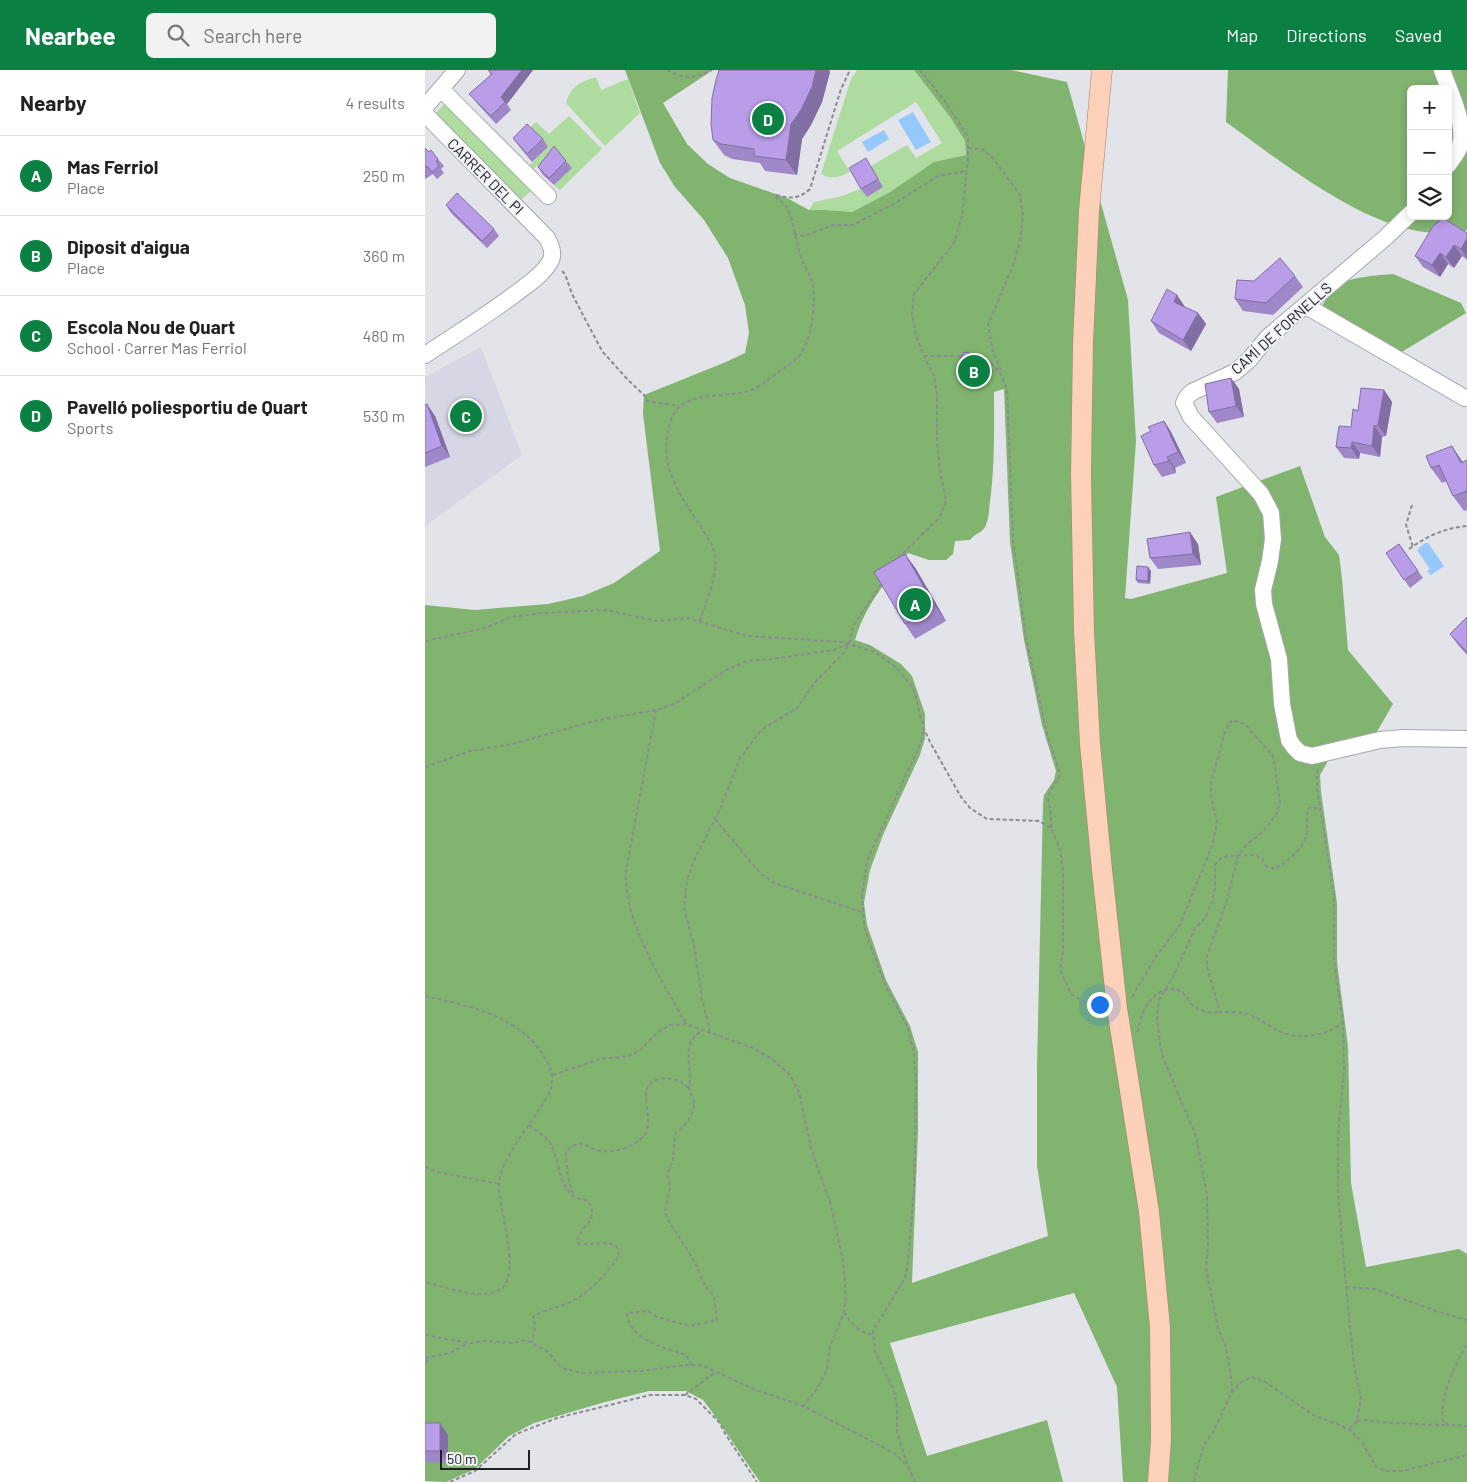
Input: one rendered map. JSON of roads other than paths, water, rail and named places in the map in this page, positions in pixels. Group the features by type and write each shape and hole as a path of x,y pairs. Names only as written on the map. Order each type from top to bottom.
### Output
{"main road":[{"path":"1103,70 1089,211 1083,343 1081,474 1084,632 1089,744 1117,1008 1149,1212 1160,1327 1161,1440 1158,1482"},
{"path":"1092,179 1101,158 1111,70"}],"street":[{"path":"431,96 457,70"},
{"path":"1442,70 1461,130 1461,142 1452,159"},
{"name":"CARRER DEL PI","path":"431,96 548,196"},
{"name":"CARRER DEL PI","path":"425,114 547,238 552,248 552,258 528,285 490,313 425,355"},
{"name":"CAMÍ DE FORNELLS","path":"1407,216 1385,238 1268,337 1249,360 1235,372 1192,392 1184,403 1191,416 1261,494 1271,513 1273,539 1263,590 1263,604 1279,659 1282,704 1289,740 1297,750 1306,755 1322,754 1380,740 1404,738 1467,739"},
{"path":"1306,306 1465,398"}],"water":[{"path":"913,112 931,142 916,150 898,120"},
{"path":"884,130 889,139 868,152 862,142"},
{"path":"1425,543 1428,543 1444,566 1431,575 1427,571 1430,569 1417,550"}],"place":[{"name":"Pavelló poliesportiu de Quart","path":"768,119"},
{"name":"Diposit d'aigua","path":"974,371"},
{"name":"Escola Nou de Quart","path":"466,416"},
{"name":"Mas Ferriol","path":"915,604"}]}
